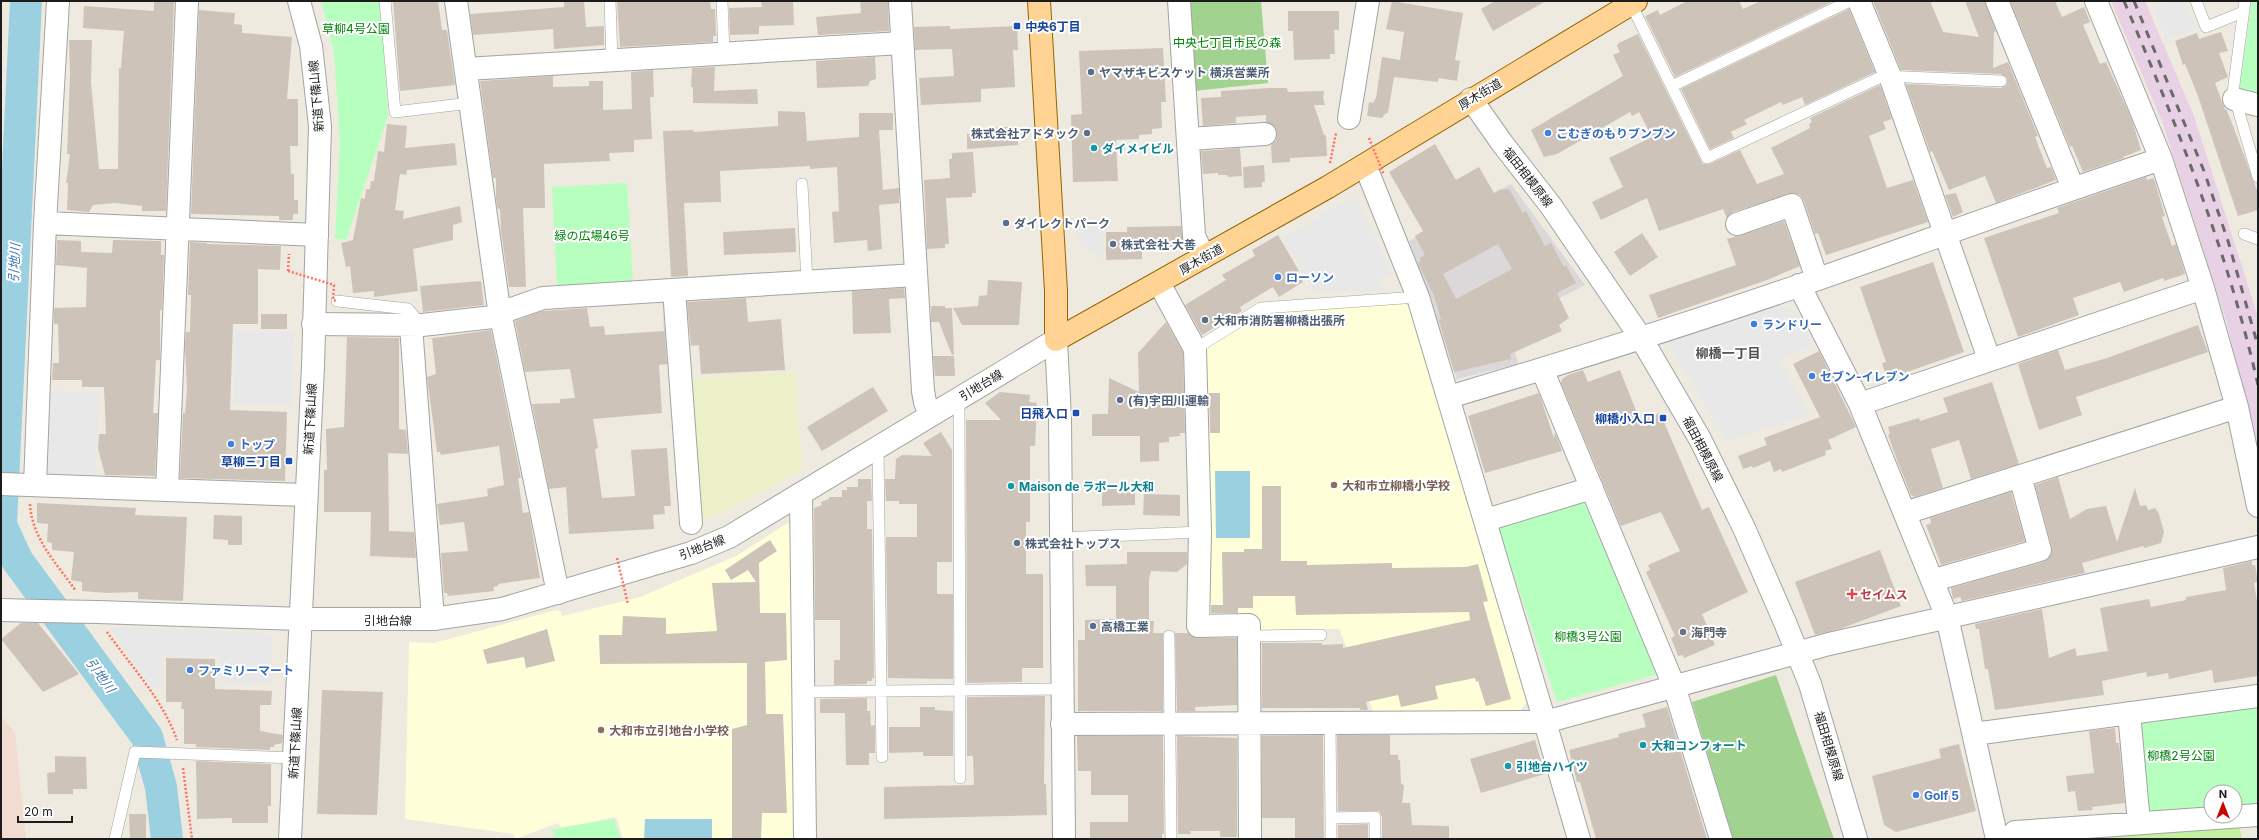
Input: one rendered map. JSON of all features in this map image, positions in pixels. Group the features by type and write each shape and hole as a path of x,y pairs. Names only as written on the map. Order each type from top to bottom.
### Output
{"main road":[{"path":"1039,1 1056,291 1056,340"},
{"name":"厚木街道","path":"1056,340 1365,165 1471,99 1586,33 1633,2"}],"street":[{"path":"31,485 58,1"},
{"path":"167,490 176,229 187,1"},
{"name":"新道下篠山線","path":"290,839 301,619 320,126 311,46 299,1"},
{"path":"456,1 500,313 558,593"},
{"path":"900,1 923,390 924,402 930,415"},
{"path":"1179,1 1194,236 1204,257"},
{"path":"1349,118 1368,1"},
{"path":"1860,1 1890,76 1946,233 1988,359"},
{"path":"1997,1 2074,188"},
{"path":"2096,1 2161,159 2203,288 2237,407 2258,506"},
{"path":"466,69 902,43"},
{"name":"福田相模原線","path":"1471,99 1502,143 1551,206 1641,338 1700,439 1734,507 1798,653 1832,753 1856,839"},
{"path":"2234,99 2258,105"},
{"path":"1188,139 1265,134"},
{"path":"1449,396 1641,338 1808,282 2074,188 2161,159"},
{"path":"1365,165 1418,297 1486,520 1579,839"},
{"path":"1737,224 1792,205 1808,282 1934,580 1947,616 1997,839"},
{"path":"45,223 317,235"},
{"path":"313,324 416,326 493,317 500,313 543,298 916,275"},
{"path":"1159,283 1195,349 1200,532 1198,626 1249,625 1250,839"},
{"path":"1860,404 1988,359 2203,288"},
{"path":"674,290 692,523"},
{"path":"416,326 433,619"},
{"path":"1056,340 1060,419 1059,538 1064,839"},
{"name":"引地台線","path":"1,610 40,611 100,620 433,619 502,609 690,553 729,537 1056,340"},
{"path":"1542,369 1674,686 1721,839"},
{"path":"1905,513 2237,407"},
{"path":"1934,580 2040,550 2020,476"},
{"path":"1,484 305,495"},
{"path":"1486,520 1592,488"},
{"path":"801,494 805,839"},
{"path":"1062,724 1545,722 1798,653 1947,616 2258,547"},
{"path":"1974,734 2258,696"},
{"path":"2129,713 2139,823"},
{"path":"2011,839 2015,832 2258,814"}],"lane":[{"path":"385,1 395,112 470,103"},
{"path":"610,1 612,60"},
{"path":"722,1 724,54"},
{"path":"1672,86 1850,1"},
{"path":"2196,1 2206,27 2244,7"},
{"path":"1633,2 1707,158 1883,76 2001,81"},
{"path":"2244,7 2233,92 2258,177"},
{"path":"802,184 807,282"},
{"path":"2244,234 2258,239"},
{"path":"1195,349 1261,308 1418,297"},
{"path":"337,301 408,309 416,326"},
{"path":"959,398 960,778"},
{"path":"878,447 882,757"},
{"path":"1059,538 1200,532"},
{"path":"1249,636 1321,635"},
{"path":"1169,636 1172,839"},
{"path":"803,692 1062,689"},
{"path":"1330,722 1331,839"},
{"path":"116,839 135,752 294,758"},
{"path":"1331,818 1375,817 1375,839"}],"path":[{"path":"1369,138 1384,175"},
{"path":"1329,167 1334,140"},
{"path":"289,252 288,271 334,285 333,300 337,301"},
{"path":"31,485 31,515 35,531 43,545 80,596"},
{"path":"617,558 628,604"},
{"path":"100,620 171,723 192,839"}],"shaded area":[{"path":"2111,1 2145,1 2194,116 2258,317 2258,449 2226,320 2163,124"},
{"path":"2173,1 2186,1 2197,29 2166,40 2154,8"},
{"path":"1511,184 1585,285 1508,324 1518,364 1457,379 1409,241"},
{"path":"1355,195 1392,273 1378,279 1384,291 1313,291 1283,238"},
{"path":"1077,228 1103,228 1104,261 1079,242"},
{"name":"大和市立柳橋小学校","path":"1404,303 1410,307 1527,702 1519,712 1373,711 1339,629 1254,630 1204,616 1204,354 1209,346 1250,321 1282,311"},
{"path":"1775,304 1798,314 1813,345 1780,361 1809,415 1726,441 1664,336"},
{"path":"235,330 294,332 292,405 234,403"},
{"path":"795,371 802,470 726,511 698,522 688,379"},
{"path":"45,391 99,392 96,479 43,475"},
{"name":"大和市立引地台小学校","path":"791,521 797,839 623,839 617,819 614,817 562,828 558,823 515,839 513,834 405,819 409,642 434,643 556,610 561,612 562,616 640,597 736,556"},
{"path":"110,627 262,633 272,639 270,683 219,684 220,657 162,657 162,687 150,687"},
{"path":"1,716 15,733 26,839 1,839"}],"green space":[{"name":"草柳4号公園","path":"321,1 379,1 382,15 388,116 346,240 335,239 340,143 334,52"},
{"name":"中央七丁目市民の森","path":"1187,1 1261,1 1268,83 1194,91"},
{"path":"2252,1 2258,1 2258,100 2239,90"},
{"name":"緑の広場46号","path":"627,183 633,284 557,288 552,187"},
{"name":"柳橋3号公園","path":"1583,500 1658,674 1557,702 1497,525"},
{"path":"1776,675 1834,839 1733,839 1692,702"},
{"name":"柳橋2号公園","path":"2258,696 2258,815 2243,816 2243,784 2203,784 2203,819 2139,823 2129,713"},
{"path":"614,819 621,839 549,839 554,836 552,829"},
{"path":"2231,824 2240,828 2242,839 2023,839"}],"water":[{"path":"1215,471 1250,471 1250,538 1216,538"},
{"path":"645,819 712,819 712,839 644,839"}],"building":[{"path":"154,1 174,1 166,211 142,211 142,206 115,203 93,205 89,212 67,210 68,183 66,183 70,154 67,154 70,74 69,40 92,40 91,83 99,169 118,169 119,68 121,68 124,31 83,28 84,6 154,11"},
{"path":"393,1 438,1 442,30 447,30 455,85 400,91"},
{"path":"564,1 584,1 586,27 604,26 604,45 554,49 553,29 473,35 470,14 564,7"},
{"path":"617,1 710,1 711,9 715,9 716,36 713,36 713,42 620,47"},
{"path":"761,1 793,1 794,25 759,26 759,34 730,35 729,8 762,7"},
{"path":"860,1 888,1 889,31 818,35 816,17 861,13"},
{"path":"1392,1 1463,13 1455,60 1460,61 1457,81 1439,78 1438,82 1394,77 1388,113 1386,113 1382,118 1367,116 1369,102 1373,103 1376,98 1382,57 1400,60 1404,32 1386,29"},
{"path":"1495,1 1546,1 1493,31 1481,9"},
{"path":"1687,1 1739,1 1743,9 1761,1 1834,1 1675,77 1645,16 1658,10 1660,15"},
{"path":"1873,1 1930,1 1943,32 1979,37 1965,1 1985,1 1996,31 1994,32 1993,68 2008,62 2038,136 2035,137 2047,168 2051,167 2056,180 1996,203 1985,176 1949,190 1932,151 1930,152 1906,84 2001,88 2007,85 2007,78 2001,74 1901,70"},
{"path":"2010,1 2055,1 2062,17 2084,7 2090,22 2083,25 2100,64 2106,62 2132,120 2141,150 2123,157 2124,158 2083,172 2072,146 2070,147"},
{"path":"1849,9 1875,72 1805,105 1802,97 1783,105 1781,102 1744,120 1747,124 1731,132 1734,138 1710,149 1681,89"},
{"path":"199,10 235,13 234,24 242,25 242,33 292,37 287,99 298,99 298,146 290,146 291,174 294,174 294,200 298,200 298,214 293,214 293,220 279,220 279,216 191,214"},
{"path":"1288,11 1339,11 1339,30 1334,30 1335,54 1330,54 1330,59 1294,60 1293,31 1288,31"},
{"path":"950,26 950,29 1017,26 1018,50 1013,50 1015,87 981,89 981,102 921,105 919,78 954,76 952,49 915,50 914,27"},
{"path":"2221,32 2228,51 2219,53 2228,77 2215,83 2225,110 2226,109 2232,123 2258,193 2258,210 2238,216 2198,96 2185,64 2183,65 2175,41 2197,33 2199,39"},
{"path":"1638,34 1703,164 1710,164 1740,150 1757,184 1784,174 1771,148 1810,128 1809,124 1812,122 1810,118 1880,85 1892,119 1883,122 1886,129 1869,136 1887,188 1913,180 1928,222 1826,255 1818,233 1815,234 1804,201 1800,195 1794,193 1733,212 1727,218 1723,209 1659,231 1647,198 1601,220 1592,202 1623,187 1609,158 1652,137 1639,112 1632,116 1630,112 1557,154 1544,157 1531,130 1623,76 1613,55 1620,52 1617,46 1619,43"},
{"path":"1163,48 1166,102 1161,102 1162,128 1152,129 1152,134 1139,135 1139,139 1116,140 1118,181 1073,182 1071,115 1082,114 1079,51"},
{"path":"875,57 876,79 870,81 868,86 817,88 816,61"},
{"path":"715,67 714,91 757,89 758,104 693,103 693,87 691,87 692,68"},
{"path":"653,70 654,97 650,97 652,139 634,140 634,152 609,153 610,161 544,164 545,208 523,208 526,287 509,287 501,232 500,209 498,209 496,199 496,178 493,178 480,81 553,76 553,87 589,86 589,81 603,81 603,110 632,109 631,72"},
{"path":"1287,88 1288,92 1324,91 1323,98 1325,105 1314,105 1324,135 1326,135 1327,156 1290,158 1290,162 1272,163 1271,145 1276,140 1277,133 1275,127 1266,122 1266,115 1236,117 1236,123 1203,126 1201,98 1221,97 1221,91"},
{"path":"778,111 805,112 807,141 859,137 859,113 893,113 893,130 879,130 883,190 899,188 899,203 879,205 882,249 868,251 867,240 834,243 832,212 839,211 837,167 810,169 810,166 720,171 721,202 684,203 688,276 671,277 663,131 693,130 694,132 778,126"},
{"path":"387,124 407,126 405,148 455,143 457,165 407,170 406,175 400,174 395,210 404,211 403,219 460,206 462,222 453,225 453,240 413,249 418,291 374,297 374,291 353,293 350,266 346,267 341,243 353,240 361,198 365,199 366,189 370,189 371,181 374,181 378,151 384,152"},
{"path":"1017,126 1018,145 967,149 967,134 991,133 991,128"},
{"path":"1435,144 1456,180 1479,167 1494,193 1501,189 1509,189 1523,213 1526,211 1545,246 1551,243 1564,267 1566,265 1576,283 1557,293 1569,318 1559,325 1562,331 1510,354 1511,359 1454,372 1439,320 1441,319 1434,296 1418,263 1421,261 1419,258 1425,255 1415,236 1423,231 1389,172","holes":["1498,244 1512,269 1456,299 1443,274"]},
{"path":"1240,148 1242,176 1228,177 1227,175 1218,175 1218,173 1203,174 1201,151"},
{"path":"973,152 976,193 972,193 972,197 946,198 949,244 945,244 945,248 927,249 924,180 950,178 949,159 952,159 952,153"},
{"path":"1264,165 1265,182 1262,182 1262,187 1244,188 1243,167"},
{"path":"2146,177 2147,180 2153,178 2155,182 2165,216 2162,217 2172,246 2176,244 2185,274 2164,281 2163,278 2124,292 2120,282 2073,298 2079,315 2018,337 1984,238 2059,213 2057,208"},
{"path":"1956,193 1963,212 1953,217 1945,195"},
{"path":"1784,221 1800,266 1767,280 1658,318 1649,295 1736,265 1727,239"},
{"path":"1181,226 1183,242 1178,247 1142,252 1142,259 1106,260 1106,232 1127,232 1127,227"},
{"path":"795,228 796,252 724,255 723,232"},
{"path":"1642,233 1658,257 1630,276 1614,252"},
{"path":"1278,235 1299,271 1297,272 1303,282 1279,297 1273,287 1240,307 1242,311 1202,335 1185,305 1226,280 1222,275 1255,256 1252,250"},
{"path":"57,240 81,241 81,252 112,253 113,240 161,241 161,255 164,255 162,310 160,310 160,360 156,360 153,413 158,413 155,476 105,475 98,449 99,434 106,434 104,387 82,387 82,380 52,380 53,363 59,363 58,324 54,324 54,308 86,307 87,268 56,265"},
{"path":"190,242 207,244 281,246 280,270 258,269 258,324 233,324 230,410 287,412 285,481 180,478 183,413 185,413 187,390 185,345 186,332 190,332 191,295 188,295"},
{"path":"1933,262 1964,352 1887,379 1882,363 1886,362 1860,287"},
{"path":"988,280 1022,282 1019,325 962,325 953,308 978,306 979,296 987,295"},
{"path":"481,281 484,305 423,312 420,286"},
{"path":"904,288 905,298 889,299 891,333 853,334 852,291"},
{"path":"746,298 748,322 781,319 785,370 701,374 699,345 691,346 687,302"},
{"path":"663,306 667,364 659,365 662,413 593,419 598,448 595,449 602,498 635,496 631,450 667,448 671,506 664,506 665,514 653,515 654,529 569,534 566,487 549,489 532,404 560,403 560,399 575,398 570,369 525,372 515,321 542,311 587,308 590,327 604,326 605,335 664,331"},
{"path":"931,306 945,306 945,308 952,308 954,354 952,355 939,322 931,322"},
{"path":"261,314 287,314 287,329 261,329"},
{"path":"1166,322 1183,352 1185,433 1180,433 1180,436 1169,437 1169,442 1159,443 1159,461 1140,462 1140,436 1092,436 1092,414 1108,414 1109,378 1139,392 1138,353"},
{"path":"2198,325 2208,352 2076,397 2082,415 2039,430 2018,364 2058,350 2065,370 2107,358"},
{"path":"491,330 521,478 518,478 523,513 529,512 540,578 498,584 498,586 493,587 494,591 448,596 447,593 444,593 441,553 468,551 464,522 440,525 437,504 488,496 487,489 504,485 499,446 441,455 440,452 437,452 427,377 436,374 432,338"},
{"path":"347,337 399,338 399,429 406,430 408,454 388,453 389,531 414,532 416,558 370,556 371,512 324,512 324,470 327,470 326,429 344,427"},
{"path":"1819,351 1856,427 1828,440 1832,449 1825,451 1826,455 1782,472 1781,469 1774,472 1770,461 1753,468 1752,466 1743,469 1738,456 1767,445 1764,438 1820,417 1793,364"},
{"path":"933,356 954,356 955,376 935,376"},
{"path":"1583,370 1588,382 1620,370 1640,421 1660,413 1702,510 1709,507 1748,592 1702,614 1715,645 1684,658 1683,655 1678,656 1671,638 1675,636 1646,572 1650,570 1648,565 1680,551 1661,512 1621,526 1561,383 1562,379 1568,375"},
{"path":"1992,382 2019,464 1971,479 1959,440 1931,449 1943,488 1914,497 1911,495 1888,435 1890,434 1888,427 1919,418 1920,421 1948,412 1943,398"},
{"path":"873,387 888,411 822,451 807,427"},
{"path":"1000,392 1030,395 1029,402 1037,403 1035,446 1030,446 1030,522 1026,522 1026,574 1043,574 1043,668 1022,668 1022,682 967,683 966,420 1001,420 985,403"},
{"path":"1209,393 1220,393 1220,433 1210,433"},
{"path":"1539,393 1554,438 1555,432 1562,451 1485,473 1468,416"},
{"path":"941,432 952,450 952,562 937,562 937,594 953,594 953,679 888,678 886,537 917,537 917,504 899,504 899,501 886,501 885,479 895,479 896,459 902,455 932,456 923,443"},
{"path":"2058,477 2070,519 2087,509 2106,506 2117,542 2135,488 2140,506 2146,505 2148,510 2155,508 2159,514 2164,532 2161,543 2144,548 2143,546 2082,563 2085,573 1962,601 1960,597 1953,599 1951,588 2043,562 2049,558 2052,547 2035,485"},
{"path":"858,479 871,479 872,501 867,501 867,529 872,529 874,678 872,678 872,681 867,681 867,684 834,685 834,660 840,660 840,620 815,620 814,508 822,505 821,502 829,499 829,497 842,497 842,490 847,490 847,487 858,487"},
{"path":"1102,484 1135,484 1135,505 1102,506"},
{"path":"1262,486 1281,486 1281,561 1307,561 1307,565 1392,563 1392,568 1466,567 1478,564 1488,601 1483,602 1511,699 1486,706 1478,681 1476,682 1475,678 1435,686 1438,699 1401,707 1398,695 1366,702 1368,710 1359,710 1361,708 1262,708 1262,643 1322,643 1322,645 1343,644 1343,648 1470,620 1469,612 1296,615 1295,596 1253,596 1253,608 1238,608 1238,613 1211,613 1211,605 1223,605 1222,552 1244,552 1244,549 1262,549"},
{"path":"2011,492 2025,541 1941,565 1926,525 1931,523 1930,518"},
{"path":"1144,494 1180,495 1180,516 1143,515"},
{"path":"37,503 136,508 135,515 187,517 183,601 138,599 138,592 107,593 82,591 82,582 71,580 74,552 52,550 52,543 47,542 48,524 37,523"},
{"path":"214,515 242,516 242,545 228,545 228,540 213,539"},
{"path":"770,540 777,551 759,563 760,613 786,613 787,660 765,662 766,714 783,714 787,813 762,813 761,839 732,839 732,729 747,725 747,663 600,664 599,635 622,635 623,616 666,618 666,634 717,631 712,583 756,582 748,570 731,580 725,570"},
{"path":"1880,550 1901,606 1840,629 1815,635 1795,582"},
{"path":"1127,552 1187,552 1187,564 1177,572 1151,571 1149,579 1149,621 1154,621 1153,633 1163,633 1163,711 1078,711 1078,640 1085,640 1085,620 1116,619 1116,586 1086,586 1085,565 1127,564"},
{"path":"2252,561 2252,565 2255,565 2258,582 2254,583 2258,607 2258,676 2214,683 2212,670 2169,679 2168,673 2147,677 2146,672 2102,681 2104,695 1995,710 1988,669 1985,669 1979,629 1976,629 1975,624 2042,609 2049,658 2075,648 2077,656 2108,651 2100,608 2149,599 2151,607 2186,600 2186,597 2226,590 2223,568"},
{"path":"21,623 38,623 79,674 43,692 1,639"},
{"path":"547,629 555,661 526,668 524,657 487,664 483,650"},
{"path":"1175,633 1188,633 1198,638 1237,638 1237,705 1195,707 1195,711 1177,711"},
{"path":"166,658 215,659 215,689 272,691 271,705 260,705 260,731 283,735 282,743 274,745 274,747 270,747 270,750 196,747 196,744 184,744 184,709 181,709 182,702 166,702"},
{"path":"322,690 383,692 377,815 317,814"},
{"path":"1045,696 1044,784 1046,784 1047,815 884,819 884,787 974,785 973,756 967,756 967,697"},
{"path":"867,698 867,711 870,711 871,726 875,725 875,753 869,753 869,765 846,765 845,713 820,713 820,699"},
{"path":"920,707 935,707 935,710 953,711 953,756 923,756 923,752 889,753 889,727 920,727"},
{"path":"1667,707 1707,839 1596,839 1580,782 1577,782 1569,750 1619,737 1618,734 1646,727 1642,714"},
{"path":"2115,728 2116,743 2119,743 2125,803 2092,807 2093,810 2078,811 2075,791 2068,792 2066,776 2094,773 2089,731"},
{"path":"1323,735 1324,839 1295,839 1295,818 1262,818 1262,736"},
{"path":"1337,735 1390,735 1390,755 1398,755 1398,760 1400,760 1401,784 1404,785 1402,803 1410,803 1412,825 1449,826 1449,839 1382,839 1382,817 1379,811 1338,811"},
{"path":"1077,736 1163,736 1164,834 1162,834 1162,839 1090,839 1090,822 1128,822 1128,795 1091,795 1091,771 1078,771"},
{"path":"1177,736 1237,738 1237,837 1220,837 1220,831 1190,831 1191,834 1178,834"},
{"name":"引地台ハイツ","path":"1535,740 1545,774 1481,793 1470,759"},
{"path":"1959,744 1976,811 1896,832 1884,825 1872,776 1941,758 1939,749"},
{"path":"55,756 86,757 87,789 73,789 73,794 48,794 47,773 55,772"},
{"path":"196,761 271,764 271,806 268,806 268,823 232,823 232,818 197,819"},
{"path":"129,814 146,814 146,839 130,839"},
{"path":"1368,824 1368,839 1338,839 1338,825"}],"waterway":[{"name":"引地川","path":"1,524 26,1"},
{"name":"引地川","path":"1,525 17,560 147,737 161,787 167,839"}],"railway":[{"path":"2124,1 2182,142 2200,190 2232,286 2258,385"},
{"path":"2134,1 2204,171 2228,241 2258,346"}],"place":[{"name":"中央6丁目","path":"1017,26"},
{"name":"ヤマザキビスケット 横浜営業所","path":"1091,72"},
{"name":"株式会社アドタック","path":"1087,133"},
{"name":"こむぎのもりブンブン","path":"1548,133"},
{"name":"ダイメイビル","path":"1094,148"},
{"name":"ダイレクトパーク","path":"1006,223"},
{"name":"株式会社 大善","path":"1113,244"},
{"name":"ローソン","path":"1278,277"},
{"name":"大和市消防署柳橋出張所","path":"1205,320"},
{"name":"ランドリー","path":"1754,324"},
{"name":"セブン-イレブン","path":"1812,376"},
{"name":"(有)宇田川運輸","path":"1120,400"},
{"name":"日飛入口","path":"1076,413"},
{"name":"柳橋小入口","path":"1663,418"},
{"name":"トップ","path":"231,444"},
{"name":"草柳三丁目","path":"289,461"},
{"name":"大和市立柳橋小学校","path":"1334,485"},
{"name":"Maison de ラポール大和","path":"1011,486"},
{"name":"株式会社トップス","path":"1017,543"},
{"name":"セイムス","path":"1852,594"},
{"name":"高橋工業","path":"1093,626"},
{"name":"海門寺","path":"1683,632"},
{"name":"ファミリーマート","path":"190,670"},
{"name":"大和市立引地台小学校","path":"601,730"},
{"name":"大和コンフォート","path":"1643,745"},
{"name":"引地台ハイツ","path":"1508,766"},
{"name":"Golf 5","path":"1916,795"}],"district":[{"name":"柳橋一丁目","path":"1728,353"}]}
